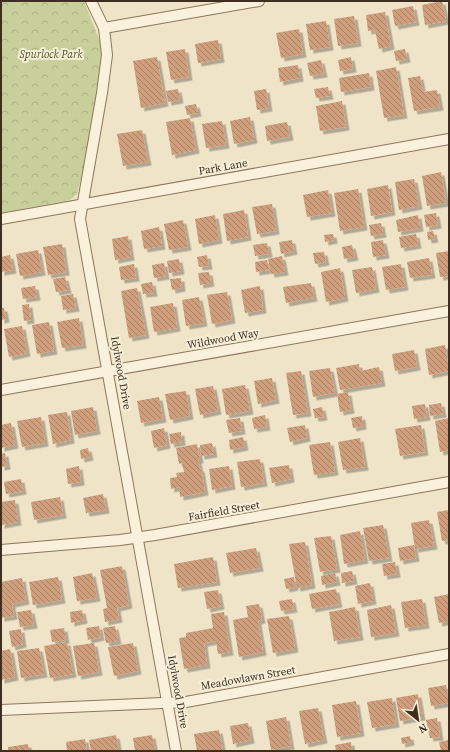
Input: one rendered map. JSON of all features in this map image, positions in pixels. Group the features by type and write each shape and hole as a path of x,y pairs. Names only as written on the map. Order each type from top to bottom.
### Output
{"street":[{"name":"Idylwood Drive","path":"92,1 104,28 107,54 102,93 80,219 176,751"},
{"path":"104,28 259,1"},
{"name":"Park Lane","path":"1,219 449,139"},
{"name":"Wildwood Way","path":"1,390 449,311"},
{"name":"Fairfield Street","path":"1,550 120,540 449,482"},
{"name":"Meadowlawn Street","path":"1,710 186,702 449,654"}],"green space":[{"name":"Spurlock Park","path":"1,1 84,1 101,44 101,66 82,175 77,194 70,200 1,213"}],"building":[{"path":"442,1 446,21 425,25 422,5"},
{"path":"413,6 416,22 395,26 392,10"},
{"path":"385,12 391,46 379,49 375,30 368,31 366,15"},
{"path":"354,16 358,43 338,46 334,19"},
{"path":"326,21 330,47 310,50 306,24"},
{"path":"299,29 303,54 281,58 276,33"},
{"path":"218,40 221,59 198,63 195,44"},
{"path":"185,49 189,77 171,80 166,52"},
{"path":"405,49 407,59 396,61 394,51"},
{"path":"157,57 165,103 141,108 133,61"},
{"path":"351,57 353,69 340,71 338,60"},
{"path":"321,60 324,74 310,76 307,63"},
{"path":"298,65 300,78 280,82 278,68"},
{"path":"396,67 404,115 384,118 376,71"},
{"path":"369,73 371,87 341,92 339,78"},
{"path":"420,76 423,92 437,90 440,107 414,111 408,78"},
{"path":"328,87 330,96 316,98 314,89"},
{"path":"178,89 180,100 168,102 166,91"},
{"path":"266,89 269,108 257,110 254,91"},
{"path":"342,101 346,127 320,131 316,106"},
{"path":"196,104 198,113 187,115 185,106"},
{"path":"250,117 254,140 234,144 230,121"},
{"path":"190,118 196,150 172,155 166,122"},
{"path":"222,121 226,145 206,148 202,124"},
{"path":"287,122 290,137 267,141 265,126"},
{"path":"142,130 148,162 123,166 117,134"},
{"path":"441,172 446,203 427,206 422,176"},
{"path":"414,179 419,206 399,210 395,182"},
{"path":"388,185 392,212 371,216 367,189"},
{"path":"358,189 364,227 340,231 334,193"},
{"path":"328,190 332,213 307,217 303,195"},
{"path":"272,204 276,231 257,234 252,207"},
{"path":"244,210 248,237 227,241 223,214"},
{"path":"436,213 438,225 426,227 424,215"},
{"path":"215,215 219,240 199,244 195,219"},
{"path":"418,215 420,228 398,232 396,220"},
{"path":"183,220 188,247 169,250 164,224"},
{"path":"381,223 383,234 371,236 369,225"},
{"path":"159,227 162,246 144,249 141,231"},
{"path":"433,231 435,239 428,240 427,232"},
{"path":"333,234 334,240 325,242 324,235"},
{"path":"416,234 418,245 401,248 399,237"},
{"path":"128,236 131,257 115,260 112,239"},
{"path":"292,240 294,251 281,254 279,242"},
{"path":"383,240 386,255 373,257 371,242"},
{"path":"267,243 269,254 255,256 253,245"},
{"path":"62,244 66,272 48,275 43,247"},
{"path":"352,245 355,257 344,259 342,247"},
{"path":"38,250 42,272 20,276 16,254"},
{"path":"449,251 449,276 440,277 436,253"},
{"path":"324,252 326,262 315,264 313,253"},
{"path":"10,255 13,270 1,272 1,257"},
{"path":"207,255 209,266 199,267 197,257"},
{"path":"282,256 285,272 271,274 268,259"},
{"path":"429,258 432,275 410,278 407,262"},
{"path":"179,259 181,271 169,273 167,261"},
{"path":"267,260 269,270 256,272 255,262"},
{"path":"164,263 166,276 154,278 152,265"},
{"path":"134,264 136,278 121,280 119,267"},
{"path":"401,264 405,287 386,290 382,267"},
{"path":"372,267 376,289 356,293 352,270"},
{"path":"340,268 345,298 326,302 321,272"},
{"path":"209,272 211,283 200,285 198,273"},
{"path":"65,277 68,290 56,292 53,279"},
{"path":"181,278 182,288 172,290 170,279"},
{"path":"152,282 154,293 143,294 141,284"},
{"path":"311,283 314,298 286,303 283,287"},
{"path":"35,286 37,297 23,299 21,288"},
{"path":"260,286 263,310 245,313 241,290"},
{"path":"137,288 146,335 129,338 121,291"},
{"path":"227,292 232,320 212,324 207,295"},
{"path":"73,294 76,308 63,310 61,296"},
{"path":"199,297 204,323 186,326 182,300"},
{"path":"173,303 177,328 154,332 150,307"},
{"path":"29,304 31,320 24,321 22,305"},
{"path":"1,308 4,308 6,319 1,320"},
{"path":"79,318 83,345 62,348 57,322"},
{"path":"49,322 54,351 37,354 32,325"},
{"path":"22,326 27,353 9,357 4,329"},
{"path":"445,345 449,371 429,375 425,349"},
{"path":"414,350 417,367 395,371 392,354"},
{"path":"359,364 360,371 379,367 382,383 340,390 336,368"},
{"path":"330,368 335,393 313,397 309,371"},
{"path":"301,371 308,413 293,415 286,373"},
{"path":"272,378 276,400 258,404 254,381"},
{"path":"245,385 250,411 226,415 222,389"},
{"path":"213,386 218,411 200,415 195,389"},
{"path":"186,391 190,416 170,420 165,394"},
{"path":"348,392 351,410 340,412 337,394"},
{"path":"159,397 163,419 141,423 137,401"},
{"path":"441,403 443,414 430,416 429,405"},
{"path":"425,404 427,417 414,419 412,406"},
{"path":"93,407 97,431 75,435 71,411"},
{"path":"322,407 324,417 315,418 313,409"},
{"path":"67,412 71,440 53,444 48,415"},
{"path":"265,415 267,427 254,429 252,418"},
{"path":"362,416 363,426 353,428 351,418"},
{"path":"41,417 45,443 22,447 17,421"},
{"path":"240,418 242,431 229,433 226,420"},
{"path":"449,418 449,450 440,452 435,421"},
{"path":"11,423 15,445 1,448 1,425"},
{"path":"305,425 307,438 290,442 287,428"},
{"path":"421,425 425,452 400,456 395,429"},
{"path":"164,428 167,445 154,448 151,431"},
{"path":"181,432 182,442 171,444 169,434"},
{"path":"243,437 245,447 230,450 229,440"},
{"path":"360,438 365,467 343,470 338,442"},
{"path":"330,442 335,472 314,475 309,445"},
{"path":"212,443 214,454 201,456 200,445"},
{"path":"197,444 200,460 198,460 200,469 201,468 205,492 180,497 179,487 171,489 170,478 177,477 176,473 184,472 182,463 179,464 176,448"},
{"path":"88,448 90,457 81,459 80,450"},
{"path":"5,453 7,466 1,467 1,454"},
{"path":"260,459 264,483 241,487 237,462"},
{"path":"289,465 291,479 272,483 269,468"},
{"path":"79,466 81,482 68,484 66,469"},
{"path":"229,466 232,486 212,490 209,469"},
{"path":"21,479 23,491 6,494 4,482"},
{"path":"103,494 106,510 86,513 83,498"},
{"path":"60,497 63,515 34,520 31,502"},
{"path":"15,500 18,522 1,525 1,502"},
{"path":"449,510 449,540 442,541 437,512"},
{"path":"429,520 434,546 415,549 411,523"},
{"path":"383,525 389,558 369,561 363,528"},
{"path":"360,531 365,560 344,564 340,535"},
{"path":"331,536 337,569 320,572 314,538"},
{"path":"305,542 312,585 297,588 289,544"},
{"path":"414,545 416,558 400,561 398,548"},
{"path":"256,548 260,568 230,573 226,553"},
{"path":"213,557 217,582 178,588 174,564"},
{"path":"395,562 397,574 384,576 382,564"},
{"path":"122,566 129,605 117,608 119,619 105,622 103,609 107,608 100,570"},
{"path":"352,571 354,581 342,583 341,573"},
{"path":"92,573 97,598 77,601 73,577"},
{"path":"335,573 337,582 322,585 321,576"},
{"path":"58,577 62,600 33,605 29,582"},
{"path":"294,577 295,587 286,589 284,579"},
{"path":"22,578 26,601 12,604 14,616 1,618 1,582"},
{"path":"370,583 373,601 358,604 355,586"},
{"path":"336,589 339,604 312,609 309,594"},
{"path":"218,590 221,606 207,609 204,592"},
{"path":"449,594 449,621 439,623 434,597"},
{"path":"292,599 294,609 281,611 279,601"},
{"path":"422,599 426,625 405,628 401,602"},
{"path":"259,604 262,620 258,621 263,652 239,657 233,620 248,617 246,606"},
{"path":"391,605 396,633 371,637 367,610"},
{"path":"355,607 360,637 334,641 329,612"},
{"path":"31,610 34,625 20,627 17,612"},
{"path":"82,610 84,620 71,623 70,612"},
{"path":"224,612 230,652 218,654 216,641 204,643 207,665 184,669 179,638 186,637 186,633 213,628 211,614"},
{"path":"289,616 295,649 273,653 267,619"},
{"path":"99,626 101,637 88,640 86,628"},
{"path":"115,626 118,641 106,643 103,628"},
{"path":"64,628 66,640 52,642 50,630"},
{"path":"21,629 23,644 12,647 9,631"},
{"path":"67,642 73,674 50,678 44,646"},
{"path":"94,643 99,672 78,676 73,646"},
{"path":"133,643 138,671 114,676 108,647"},
{"path":"39,648 44,674 21,678 17,651"},
{"path":"10,649 15,677 1,680 1,651"},
{"path":"446,685 449,703 431,706 428,688"},
{"path":"418,694 422,717 400,721 396,698"},
{"path":"392,698 396,724 372,728 367,702"},
{"path":"356,701 361,733 337,737 332,705"},
{"path":"318,708 324,740 305,744 299,711"},
{"path":"286,717 291,746 271,750 266,721"},
{"path":"437,718 440,737 430,738 426,720"},
{"path":"248,723 251,740 233,744 230,726"},
{"path":"219,730 223,751 197,751 194,734"},
{"path":"116,735 119,751 91,751 89,740"},
{"path":"152,735 155,751 135,751 133,738"},
{"path":"410,736 411,742 402,744 401,738"},
{"path":"85,739 87,751 67,751 66,742"},
{"path":"449,740 449,751 441,751 439,742"},
{"path":"351,742 352,751 336,751 335,745"},
{"path":"28,744 29,751 8,751 8,747"}]}
